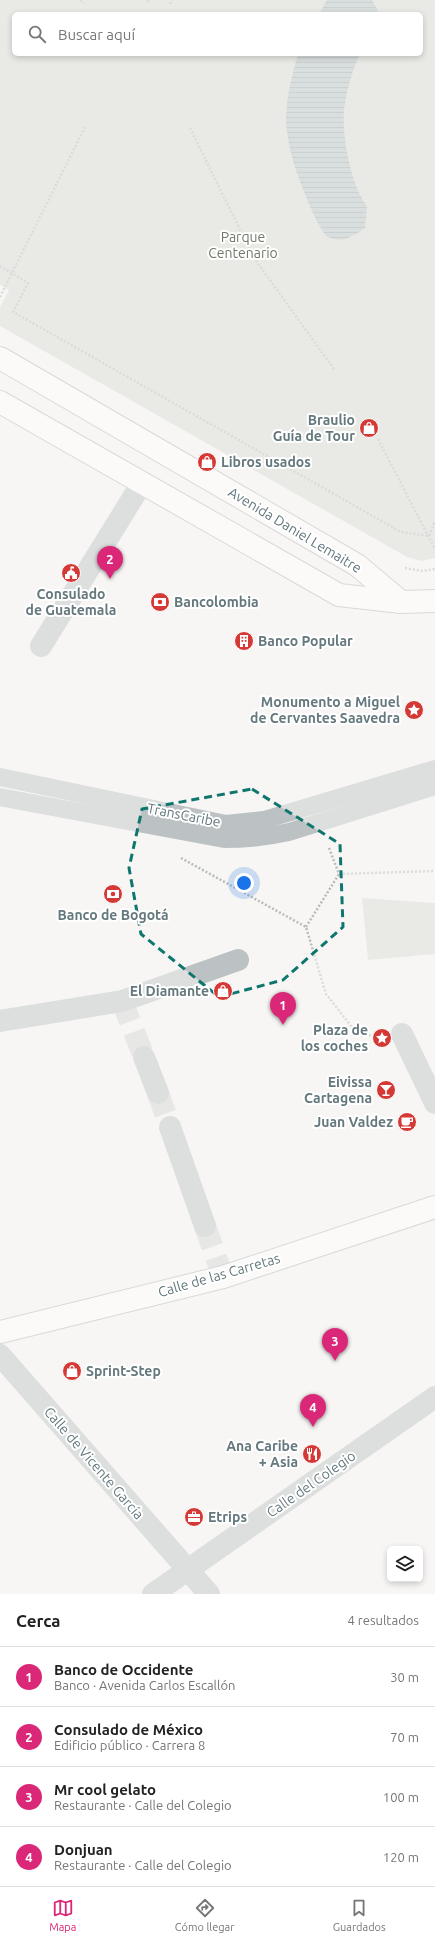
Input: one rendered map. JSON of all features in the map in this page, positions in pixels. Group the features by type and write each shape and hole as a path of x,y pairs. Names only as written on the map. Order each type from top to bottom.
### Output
{"main road":[{"name":"Avenida Daniel Lemaitre","path":"0,358 357,565 401,602"},
{"name":"Avenida Daniel Lemaitre","path":"0,402 339,595 401,602"},
{"path":"401,602 435,601"},
{"name":"Calle de las Carretas","path":"0,1332 223,1277 435,1207"}],"street":[{"path":"41,646 142,483"},
{"path":"0,1021 122,1001 238,960"},
{"path":"402,1034 435,1103"},
{"path":"144,1057 158,1093"},
{"path":"170,1127 205,1226"},
{"name":"Calle de Vicente García","path":"0,1355 209,1594"},
{"name":"Calle del Colegio","path":"153,1594 435,1397"}],"lane":[{"name":"TransCaribe","path":"0,777 226,824 264,820 435,769"},
{"name":"TransCaribe","path":"0,797 224,839 248,839 266,838 290,832 435,786"}],"path":[{"path":"80,0 84,3"},
{"path":"148,0 149,4"},
{"path":"170,4 172,0"},
{"path":"0,297 85,128"},
{"path":"190,128 254,258 334,369"},
{"path":"0,266 28,283 14,312 402,532 428,536"},
{"path":"378,439 435,549"},
{"path":"428,536 435,521"},
{"path":"329,848 339,874"},
{"path":"175,855 306,927 326,994 359,1036 402,1034"},
{"path":"339,874 435,871"},
{"path":"306,927 339,874"}],"highlighted area":[{"path":"252,789 340,844 343,927 283,980 219,997 141,934 129,868 142,809"}],"green space":[{"name":"Parque Centenario","path":"0,0 435,0 435,558 421,561 407,557 0,326 0,307 9,290 0,285"},
{"path":"362,898 435,903 435,954 368,960"}],"shaded area":[{"path":"327,0 372,0 378,11 378,12 320,12"},
{"path":"298,56 359,56 354,67 348,89 344,111 344,134 352,174 361,197 367,206 365,228 348,238 338,240 333,239 328,237 324,232 307,200 297,174 288,137 286,117 287,101"}],"tunnel":[{"path":"122,1001 144,1057"},
{"path":"158,1093 170,1127"},
{"path":"205,1226 223,1277"}],"place":[{"name":"Braulio Guía de Tour","path":"369,428"},
{"name":"Libros usados","path":"207,462"},
{"name":"Consulado de Guatemala","path":"71,573"},
{"name":"Consulado de México","path":"110,579"},
{"name":"Bancolombia","path":"160,602"},
{"name":"Banco Popular","path":"244,641"},
{"name":"Monumento a Miguel de Cervantes Saavedra","path":"414,710"},
{"name":"Banco de Bogotá","path":"113,894"},
{"name":"El Diamante","path":"223,991"},
{"name":"Banco de Occidente","path":"283,1025"},
{"name":"Plaza de los coches","path":"382,1038"},
{"name":"Eivissa Cartagena","path":"386,1090"},
{"name":"Juan Valdez","path":"407,1122"},
{"name":"Mr cool gelato","path":"335,1361"},
{"name":"Sprint-Step","path":"72,1371"},
{"name":"Donjuan","path":"313,1427"},
{"name":"Ana Caribe + Asia","path":"312,1454"},
{"name":"Etrips","path":"194,1517"}]}
